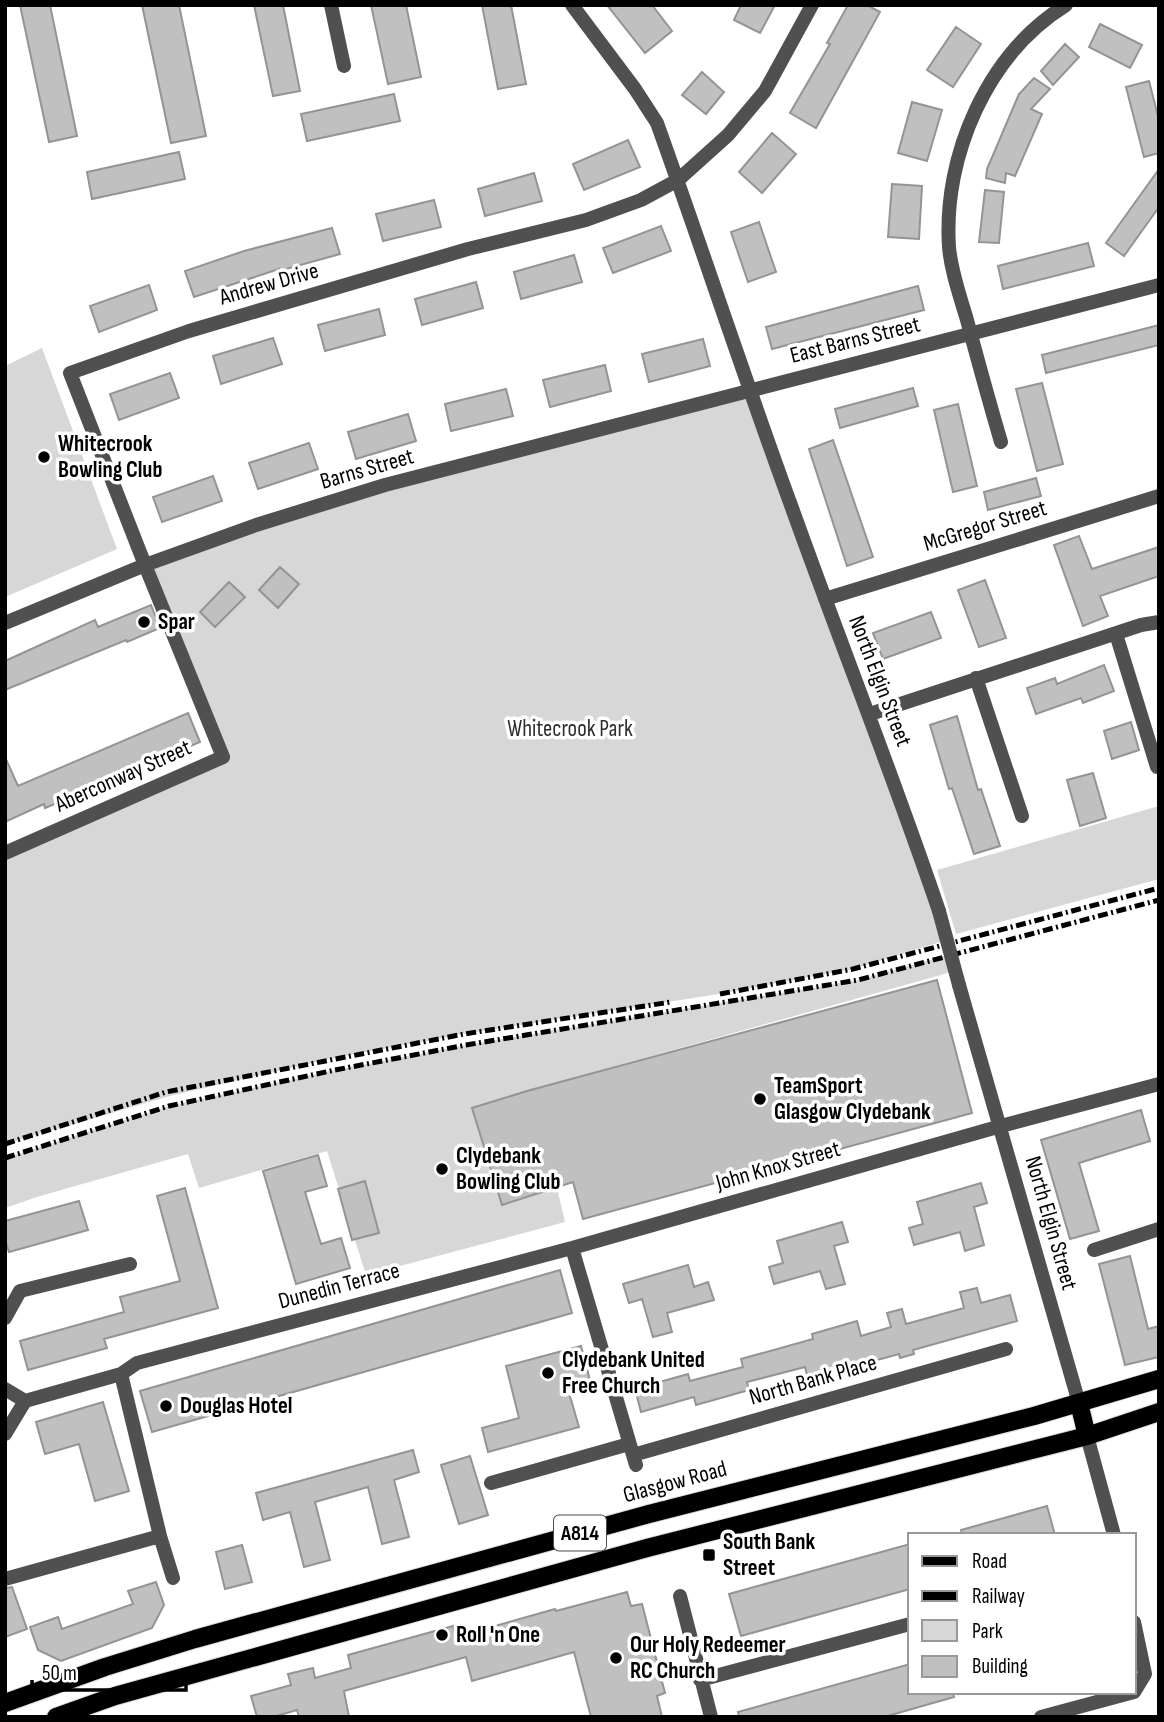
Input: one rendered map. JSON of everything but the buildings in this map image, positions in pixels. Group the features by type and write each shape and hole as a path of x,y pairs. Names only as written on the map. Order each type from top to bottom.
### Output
{"main road":[{"name":"Glasgow Road","path":"5,1703 105,1667 195,1639 649,1514 1034,1416 1159,1379"},
{"path":"1079,1402 1087,1436"},
{"name":"A814","path":"56,1717 116,1696 647,1548 1087,1436 1159,1412"}],"street":[{"path":"331,5 344,66"},
{"name":"North Elgin Street","path":"572,5 657,123 678,180 825,599 870,714 939,911 1079,1402"},
{"path":"678,180 728,135 765,91 811,5"},
{"path":"1001,442 949,248 951,199 959,152 976,108 1002,67 1023,41 1066,5"},
{"name":"Andrew Drive","path":"145,565 70,373 189,331 468,249 586,220 641,200 678,180"},
{"name":"East Barns Street","path":"751,390 1159,285"},
{"name":"Barns Street","path":"5,623 145,565 256,525 384,485 751,390"},
{"name":"McGregor Street","path":"825,599 1159,496"},
{"name":"Aberconway Street","path":"5,853 223,757 145,565"},
{"path":"870,714 976,678 1159,622"},
{"path":"1116,634 1157,767"},
{"path":"976,678 1022,816"},
{"name":"John Knox Street","path":"572,1248 1000,1126 1159,1084"},
{"path":"1094,1250 1159,1229"},
{"path":"572,1248 633,1455"},
{"name":"Dunedin Terrace","path":"25,1401 121,1374 137,1363 572,1248"},
{"path":"5,1318 20,1291 130,1264"},
{"name":"North Bank Place","path":"491,1483 633,1455 1006,1349"},
{"path":"121,1374 160,1536 173,1578"},
{"path":"5,1390 25,1401 5,1434"},
{"path":"1087,1436 1113,1533"},
{"path":"5,1579 160,1536"},
{"path":"680,1596 711,1717"},
{"path":"700,1680 908,1625"},
{"path":"1136,1631 1145,1674 1136,1690"},
{"path":"1041,1717 1130,1694"}],"green space":[{"name":"Whitecrook Bowling Club","path":"42,348 117,549 5,597 5,366"},
{"name":"Whitecrook Park","path":"751,390 947,940 853,969 334,1058 170,1096 5,1144 5,853 223,756 145,565 256,525"},
{"path":"1159,806 1159,879 956,934 937,870"},
{"path":"951,954 955,971 527,1091 565,1222 366,1275 327,1151 199,1188 188,1154 5,1208 5,1158 169,1106 466,1045 858,980"}],"railway":[{"path":"720,994 853,969 1159,888"},
{"path":"5,1158 169,1106 466,1045 858,980 1159,900"},
{"path":"5,1144 166,1092 464,1034 671,1002"}],"place":[{"name":"Whitecrook Bowling Club","path":"44,457"},
{"name":"Spar","path":"144,622"},
{"name":"TeamSport Glasgow Clydebank","path":"760,1099"},
{"name":"Clydebank Bowling Club","path":"442,1169"},
{"name":"Clydebank United Free Church","path":"548,1373"},
{"name":"Douglas Hotel","path":"166,1406"},
{"name":"South Bank Street","path":"709,1555"},
{"name":"Roll 'n One","path":"442,1635"},
{"name":"Our Holy Redeemer RC Church","path":"616,1658"}]}
